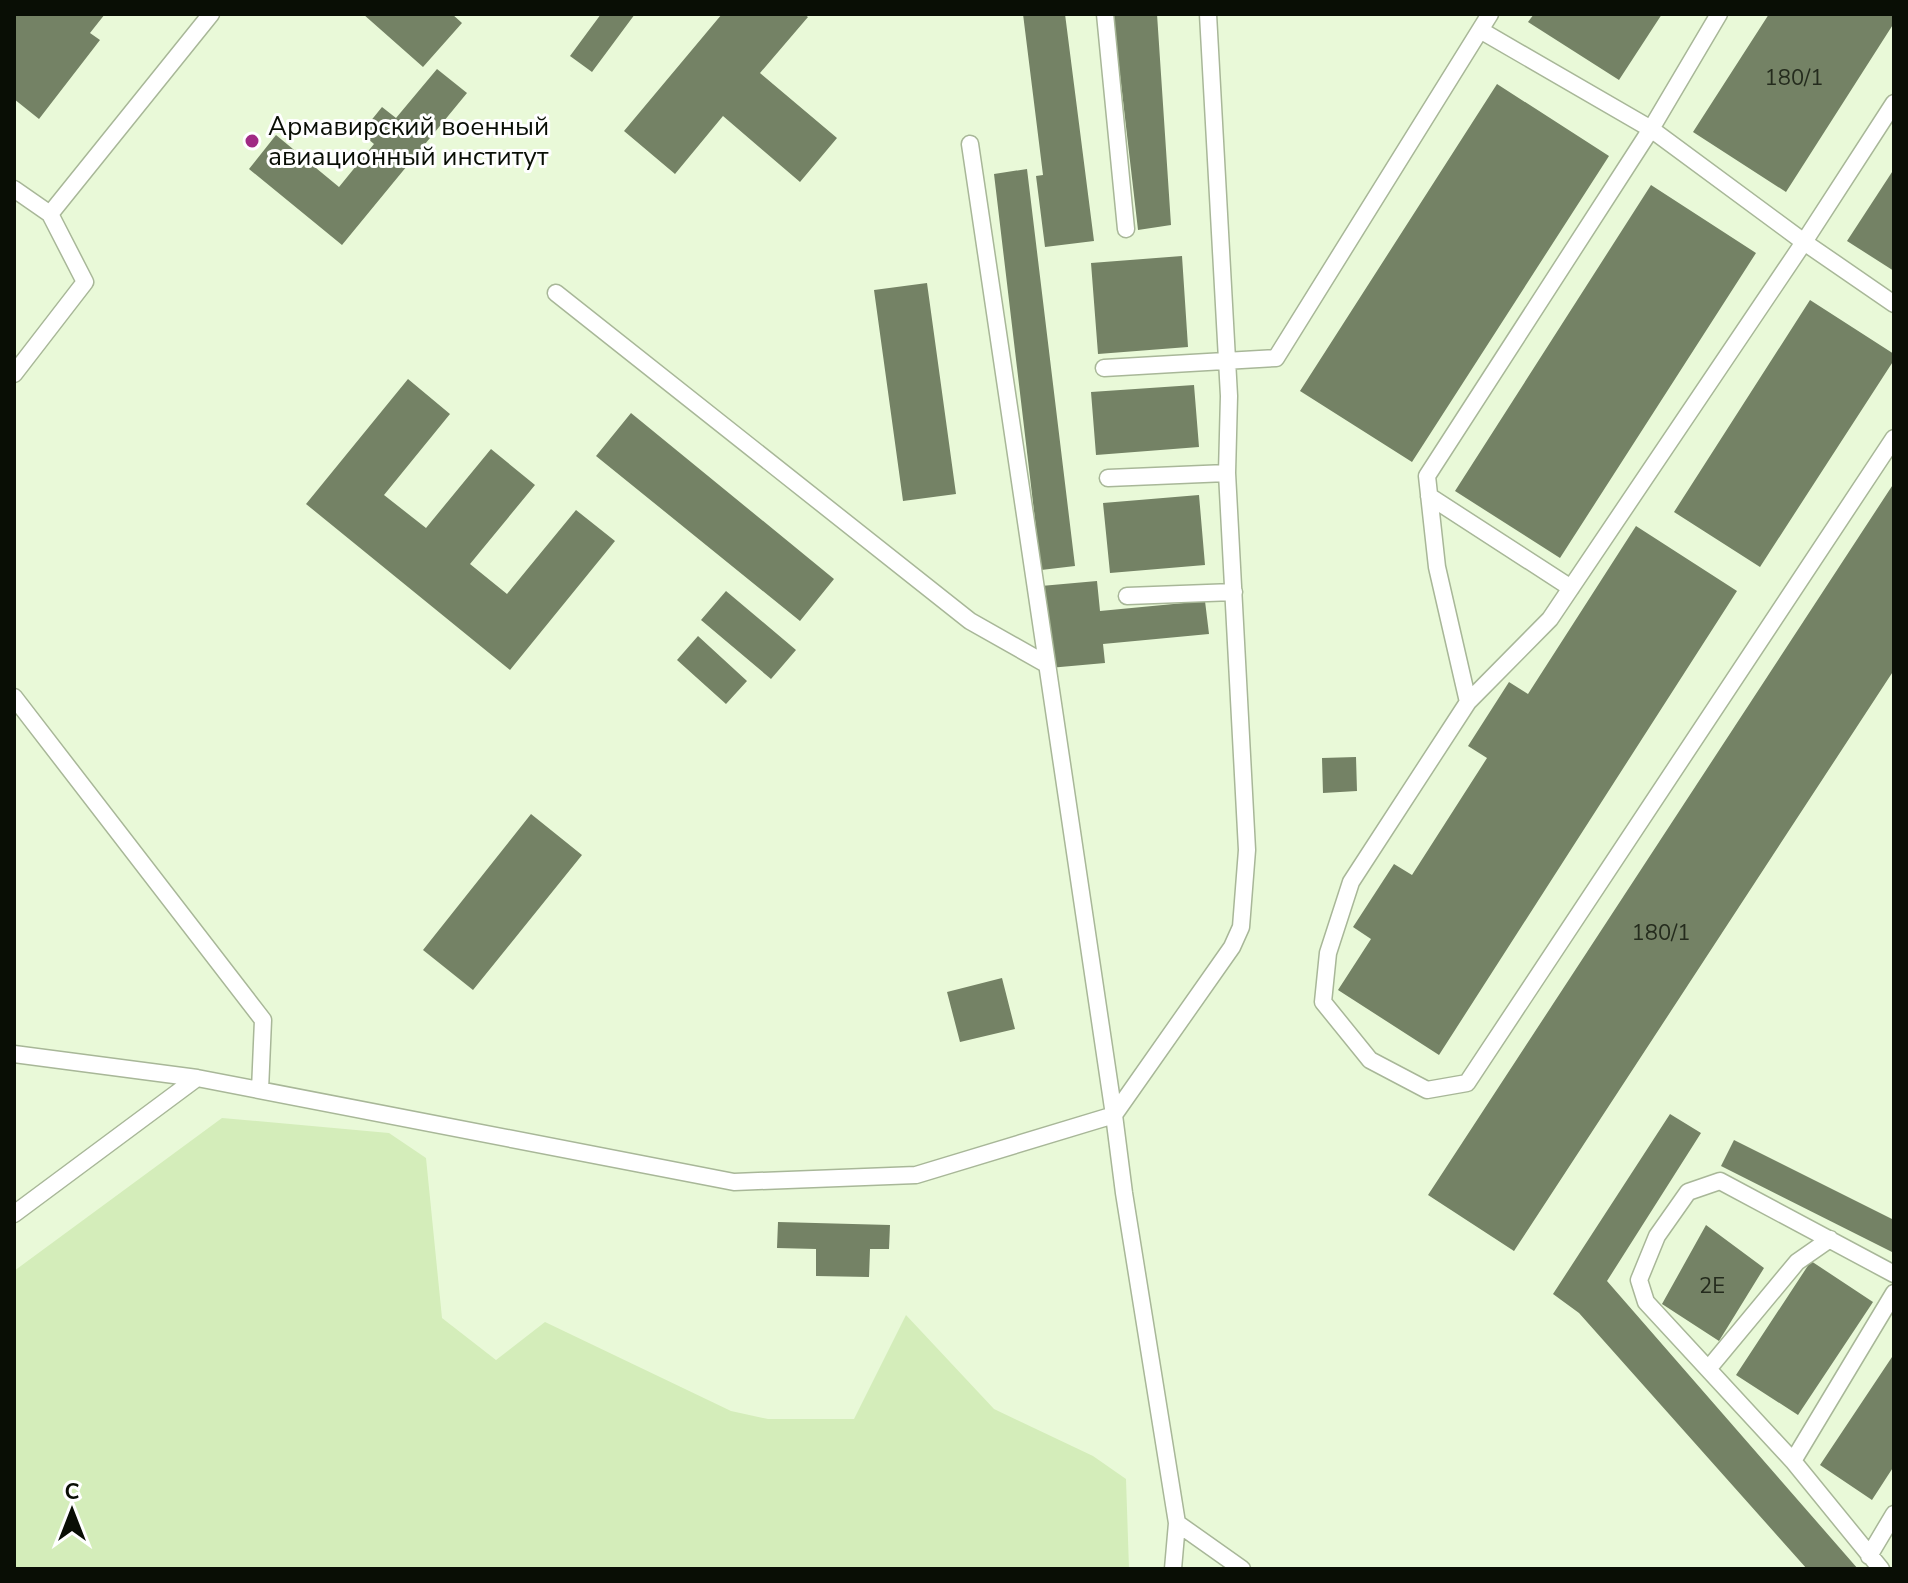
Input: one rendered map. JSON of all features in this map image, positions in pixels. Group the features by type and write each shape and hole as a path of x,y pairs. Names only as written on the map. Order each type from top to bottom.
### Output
{"lane":[{"path":"50,214 211,14"},
{"path":"1105,14 1126,229"},
{"path":"14,1054 197,1078 734,1182 916,1175 1114,1115 1232,947 1241,927 1247,850 1227,473 1227,359 1208,14"},
{"path":"1104,368 1276,358 1490,14"},
{"path":"1468,702 1437,567 1427,476 1651,129 1719,14"},
{"path":"1480,30 1651,129 1894,304"},
{"path":"1894,103 1550,619 1468,702 1351,882 1328,953 1323,1002 1370,1060 1427,1090 1467,1083 1894,438"},
{"path":"970,144 1124,1193 1177,1523 1173,1569"},
{"path":"14,189 50,214 85,282 14,374"},
{"path":"556,293 970,621 1046,664"},
{"path":"1108,478 1227,473"},
{"path":"1429,496 1571,588"},
{"path":"1127,596 1234,592"},
{"path":"14,697 263,1020 260,1090"},
{"path":"14,1214 197,1078"},
{"path":"1881,1569 1793,1461 1646,1302 1639,1280 1657,1236 1688,1192 1720,1181 1894,1274"},
{"path":"1709,1368 1797,1262 1830,1239"},
{"path":"1793,1461 1894,1293"},
{"path":"1869,1556 1894,1514"},
{"path":"1177,1523 1242,1569"}],"green space":[{"path":"222,1118 389,1133 426,1158 442,1318 496,1360 545,1322 731,1411 768,1419 854,1419 906,1315 994,1409 1093,1456 1126,1479 1129,1569 14,1569 14,1271"}],"building":[{"path":"14,14 105,14 90,33 100,40 39,119 14,99"},
{"path":"363,14 452,14 462,23 423,67"},
{"path":"601,14 635,14 592,72 570,56"},
{"path":"722,14 804,14 808,17 760,73 837,138 800,182 723,116 675,174 624,131"},
{"path":"1023,14 1065,14 1094,241 1045,247 1036,176 1043,175"},
{"path":"1113,14 1157,14 1171,225 1138,230"},
{"path":"1534,14 1662,14 1619,80 1528,22"},
{"path":"1769,14 1894,14 1894,23 1786,192 1693,132"},
{"path":"437,69 467,93 342,245 249,169 276,135 339,187 374,144 361,133 382,107 396,118"},
{"path":"1497,84 1609,156 1412,462 1300,391"},
{"path":"1027,169 1075,566 1041,570 994,174"},
{"path":"1894,169 1894,271 1847,241"},
{"path":"1651,185 1756,253 1560,558 1455,491"},
{"path":"1182,256 1188,347 1098,354 1091,263"},
{"path":"927,283 956,494 903,501 874,290"},
{"path":"1810,300 1894,354 1894,360 1760,567 1674,512"},
{"path":"408,379 450,414 384,495 426,528 491,449 535,485 470,564 507,594 576,510 615,541 510,670 306,504"},
{"path":"1194,385 1199,447 1096,455 1091,392"},
{"path":"631,413 834,579 800,621 596,456"},
{"path":"1894,483 1894,670 1514,1251 1428,1195"},
{"path":"1199,495 1205,565 1110,573 1103,503"},
{"path":"1636,526 1737,591 1439,1055 1338,990 1371,939 1353,927 1394,864 1412,875 1487,758 1468,746 1509,682 1528,694"},
{"path":"1097,581 1100,611 1205,601 1209,634 1103,644 1105,663 1049,668 1041,586"},
{"path":"726,591 796,650 771,679 701,620"},
{"path":"698,636 747,681 726,704 677,660"},
{"path":"1356,757 1357,791 1323,793 1322,758"},
{"path":"531,814 582,855 473,990 423,950"},
{"path":"1002,978 1015,1029 960,1042 947,992"},
{"path":"1670,1114 1701,1133 1607,1281 1858,1569 1807,1569 1579,1313 1553,1294"},
{"path":"1734,1140 1894,1220 1894,1253 1721,1166"},
{"path":"778,1222 890,1225 889,1249 870,1249 869,1277 816,1276 816,1249 777,1248"},
{"path":"1706,1225 1764,1268 1719,1341 1662,1304"},
{"path":"1811,1261 1873,1302 1798,1415 1736,1375"},
{"path":"1894,1354 1894,1466 1872,1500 1820,1465"}],"place":[{"name":"Армавирский военный авиационный институт","path":"252,141"}]}
